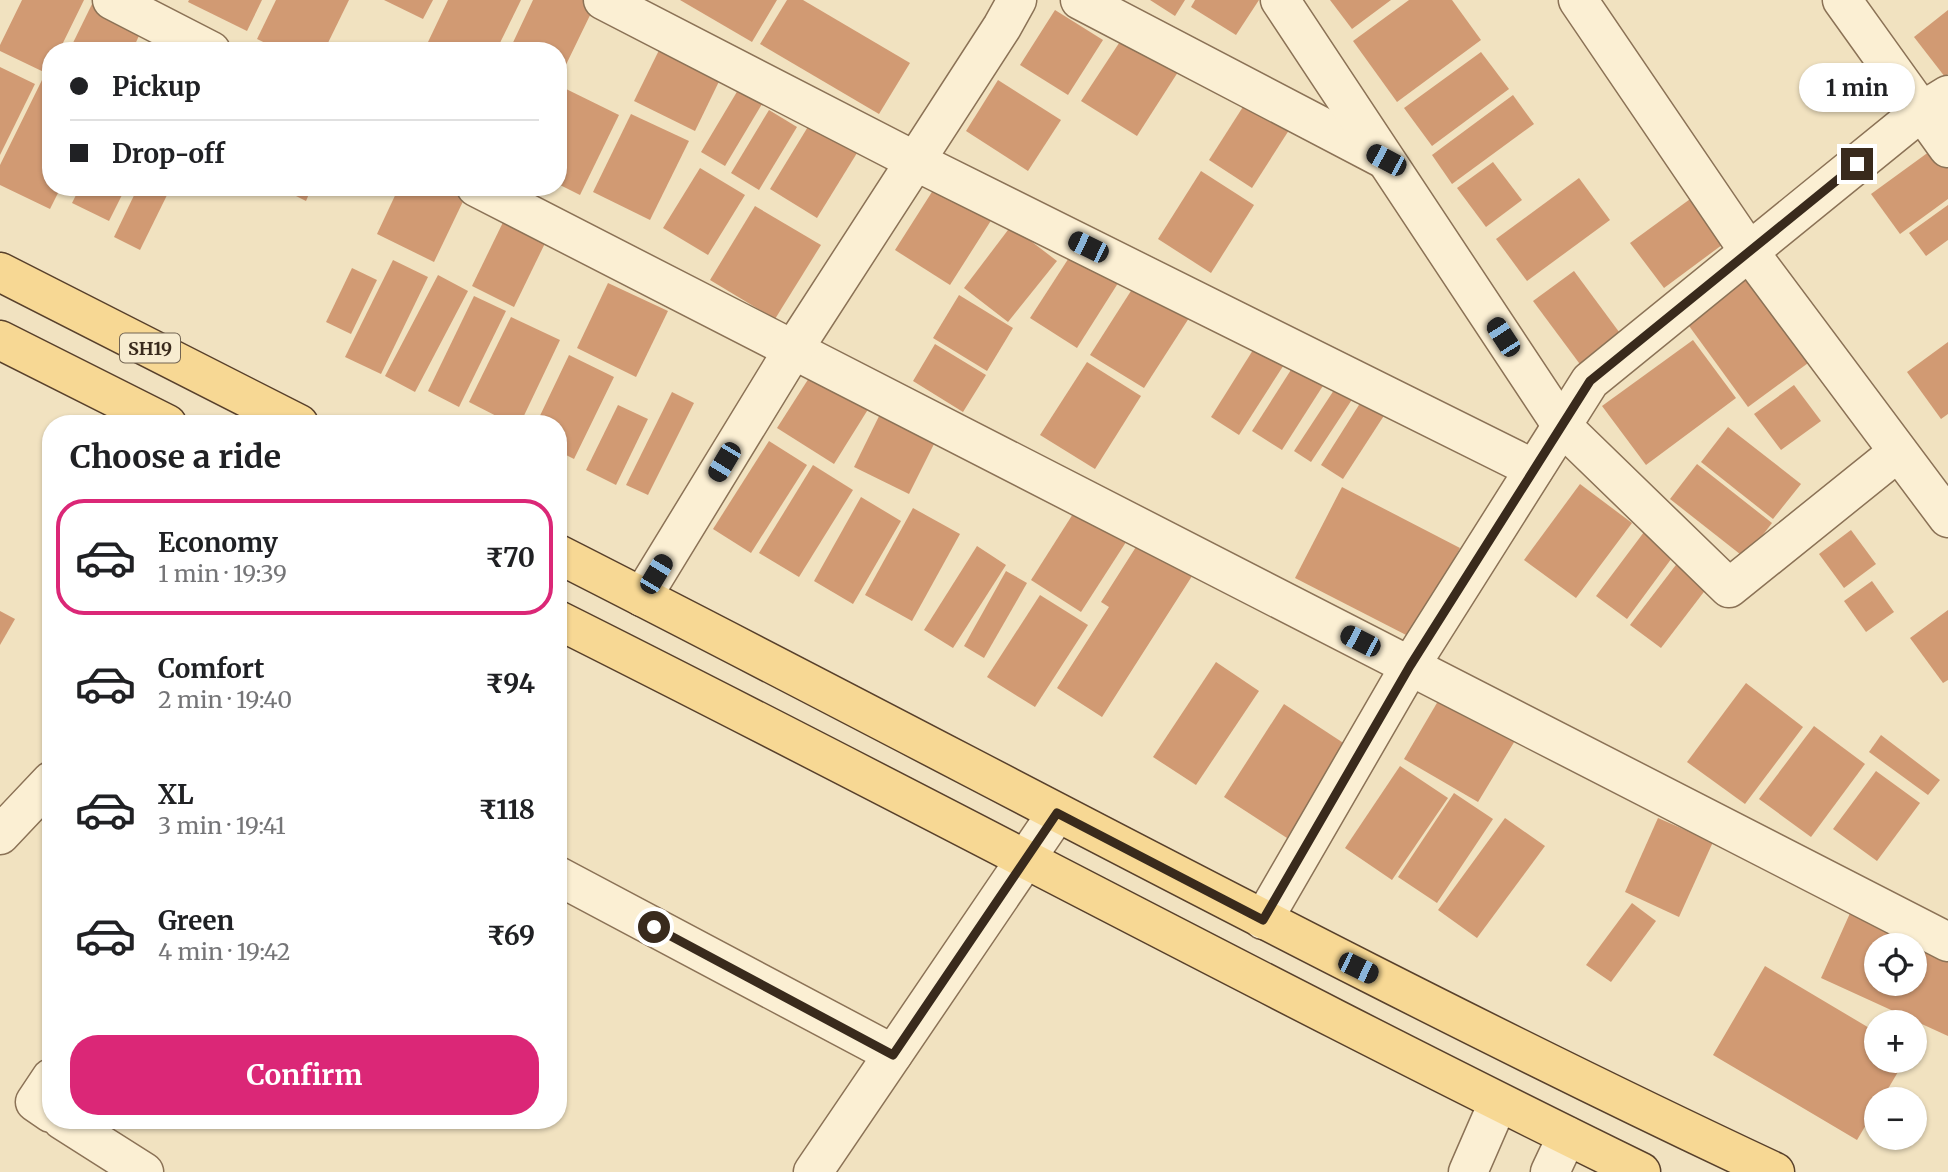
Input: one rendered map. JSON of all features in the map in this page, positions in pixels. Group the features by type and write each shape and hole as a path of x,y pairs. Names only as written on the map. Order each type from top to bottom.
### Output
{"main road":[{"name":"SH19","path":"0,272 281,415"},
{"path":"0,340 149,415"},
{"path":"567,559 1263,920 1645,1111 1775,1172"},
{"path":"567,625 1498,1103 1641,1172"}],"street":[{"path":"112,0 194,42"},
{"path":"603,0 915,161 1534,469"},
{"path":"642,597 793,350 1017,0"},
{"path":"1080,0 1386,160"},
{"path":"1280,0 1562,426 1729,588 1898,452"},
{"path":"1578,0 1750,253 1948,518"},
{"path":"1842,0 1935,103 1948,148"},
{"path":"1263,920 1410,666 1590,381 1935,103"},
{"path":"494,196 1948,942"},
{"path":"0,835 42,791"},
{"path":"813,1172 1057,813"},
{"path":"567,881 893,1055"},
{"path":"42,1091 34,1102 42,1107"},
{"path":"1468,1172 1498,1103"},
{"path":"76,1129 144,1172"},
{"path":"1550,1172 1567,1136"}],"building":[{"path":"22,0 84,0 63,42 42,42 42,71 0,51 0,45"},
{"path":"262,0 247,31 188,2"},
{"path":"276,0 349,0 328,42 263,42 257,39"},
{"path":"384,0 433,0 423,19"},
{"path":"448,0 521,0 500,42 428,42"},
{"path":"533,0 585,0 595,5 567,63 567,42 513,42"},
{"path":"680,0 777,0 752,42"},
{"path":"787,0 803,0 910,63 879,114 760,44"},
{"path":"1150,0 1185,0 1175,16"},
{"path":"1195,0 1259,0 1236,35 1191,7"},
{"path":"1330,0 1391,0 1352,29"},
{"path":"1409,0 1452,0 1481,40 1397,102 1353,41"},
{"path":"93,2 143,27 136,42 73,42"},
{"path":"1055,10 1103,40 1068,95 1020,65"},
{"path":"1948,10 1948,74 1945,77 1914,37"},
{"path":"1123,37 1178,72 1137,136 1081,101"},
{"path":"665,38 726,67 695,131 634,101"},
{"path":"1481,52 1509,89 1432,146 1404,108"},
{"path":"0,67 35,84 0,155"},
{"path":"42,80 42,196 56,196 50,209 0,185 0,165"},
{"path":"998,80 1061,120 1028,171 966,131"},
{"path":"567,89 619,115 580,195 567,188"},
{"path":"738,90 762,104 725,166 701,152"},
{"path":"1513,95 1534,124 1452,184 1432,155"},
{"path":"1248,99 1291,127 1252,188 1209,160"},
{"path":"769,110 797,127 759,190 731,173"},
{"path":"631,114 689,141 650,220 593,192"},
{"path":"809,125 857,153 817,218 770,189"},
{"path":"1937,146 1948,162 1948,199 1900,234 1871,194"},
{"path":"1493,162 1522,200 1486,227 1457,188"},
{"path":"700,168 745,195 708,255 663,228"},
{"path":"1201,171 1254,205 1211,273 1158,239"},
{"path":"1579,178 1610,220 1527,281 1496,239"},
{"path":"937,184 992,219 950,285 895,250"},
{"path":"1697,194 1730,239 1664,288 1630,243"},
{"path":"76,196 122,196 109,221 72,203"},
{"path":"134,196 167,196 140,250 114,237"},
{"path":"395,196 466,196 434,262 377,234"},
{"path":"1948,205 1948,240 1926,256 1909,233"},
{"path":"755,206 821,245 775,319 710,280"},
{"path":"508,212 550,233 514,307 472,286"},
{"path":"1011,226 1057,261 1008,322 964,288"},
{"path":"1074,250 1120,280 1077,348 1030,318"},
{"path":"393,260 428,277 381,374 345,357"},
{"path":"352,268 377,280 351,334 326,322"},
{"path":"1574,271 1625,340 1585,371 1533,301"},
{"path":"1750,271 1815,358 1748,407 1684,319"},
{"path":"438,275 468,291 415,392 385,376"},
{"path":"608,283 668,311 636,377 577,348"},
{"path":"1136,283 1189,318 1144,388 1090,355"},
{"path":"959,295 1013,328 987,371 933,338"},
{"path":"474,296 506,311 459,407 428,391"},
{"path":"511,317 560,340 524,415 494,415 469,402"},
{"path":"1693,340 1736,398 1646,465 1602,406"},
{"path":"1258,342 1287,360 1239,435 1211,417"},
{"path":"1948,342 1948,414 1941,419 1907,372"},
{"path":"935,344 986,375 963,412 913,381"},
{"path":"569,355 614,377 574,459 567,456 567,415 540,415"},
{"path":"1087,362 1141,396 1095,469 1040,435"},
{"path":"1296,362 1326,381 1282,450 1252,431"},
{"path":"816,367 872,403 834,464 777,428"},
{"path":"1338,384 1355,395 1311,462 1294,451"},
{"path":"1794,385 1821,421 1781,450 1754,414"},
{"path":"672,392 694,403 648,495 626,485"},
{"path":"1364,397 1387,411 1343,479 1321,465"},
{"path":"885,404 940,432 909,494 854,467"},
{"path":"618,405 648,419 616,485 586,470"},
{"path":"1728,427 1801,484 1773,519 1701,462"},
{"path":"769,441 807,465 751,553 713,529"},
{"path":"1697,464 1772,523 1745,558 1670,499"},
{"path":"813,465 853,490 799,577 759,553"},
{"path":"1580,484 1632,523 1576,598 1524,560"},
{"path":"1342,487 1460,548 1412,638 1295,578"},
{"path":"861,497 901,521 853,604 814,581"},
{"path":"1078,506 1128,539 1081,612 1031,580"},
{"path":"913,508 960,534 912,621 865,595"},
{"path":"1647,528 1677,551 1627,619 1596,596"},
{"path":"1851,530 1876,564 1844,588 1819,554"},
{"path":"1141,539 1194,573 1102,717 1057,688 1109,607 1101,602"},
{"path":"977,546 1006,565 953,648 924,630"},
{"path":"1682,557 1713,580 1661,648 1630,625"},
{"path":"1006,571 1027,583 984,658 964,646"},
{"path":"1872,581 1894,612 1866,632 1844,601"},
{"path":"1040,595 1088,625 1035,707 987,677"},
{"path":"1948,610 1948,680 1943,683 1910,638"},
{"path":"0,611 15,619 0,645"},
{"path":"1216,662 1259,691 1196,785 1153,757"},
{"path":"1746,683 1803,727 1745,804 1687,762"},
{"path":"1441,696 1516,739 1478,802 1404,759"},
{"path":"1284,704 1348,746 1287,838 1224,797"},
{"path":"1814,726 1865,764 1811,837 1759,799"},
{"path":"1881,735 1940,780 1928,795 1869,752"},
{"path":"1400,766 1448,798 1392,880 1345,848"},
{"path":"1876,771 1920,803 1877,861 1833,829"},
{"path":"1454,793 1493,819 1437,903 1398,877"},
{"path":"1505,818 1545,846 1477,938 1438,910"},
{"path":"1658,818 1713,842 1679,917 1625,892"},
{"path":"1632,903 1656,921 1611,982 1586,965"},
{"path":"1851,911 1900,933 1864,933 1864,996 1927,996 1927,945 1948,955 1948,1036 1927,1026 1927,1010 1891,1010 1821,978"},
{"path":"1765,966 1864,1025 1864,1073 1897,1073 1889,1087 1864,1087 1864,1128 1857,1140 1713,1055"}],"route":[{"path":"654,927 893,1055 1057,813 1263,920 1410,666 1590,381 1857,164"}]}
